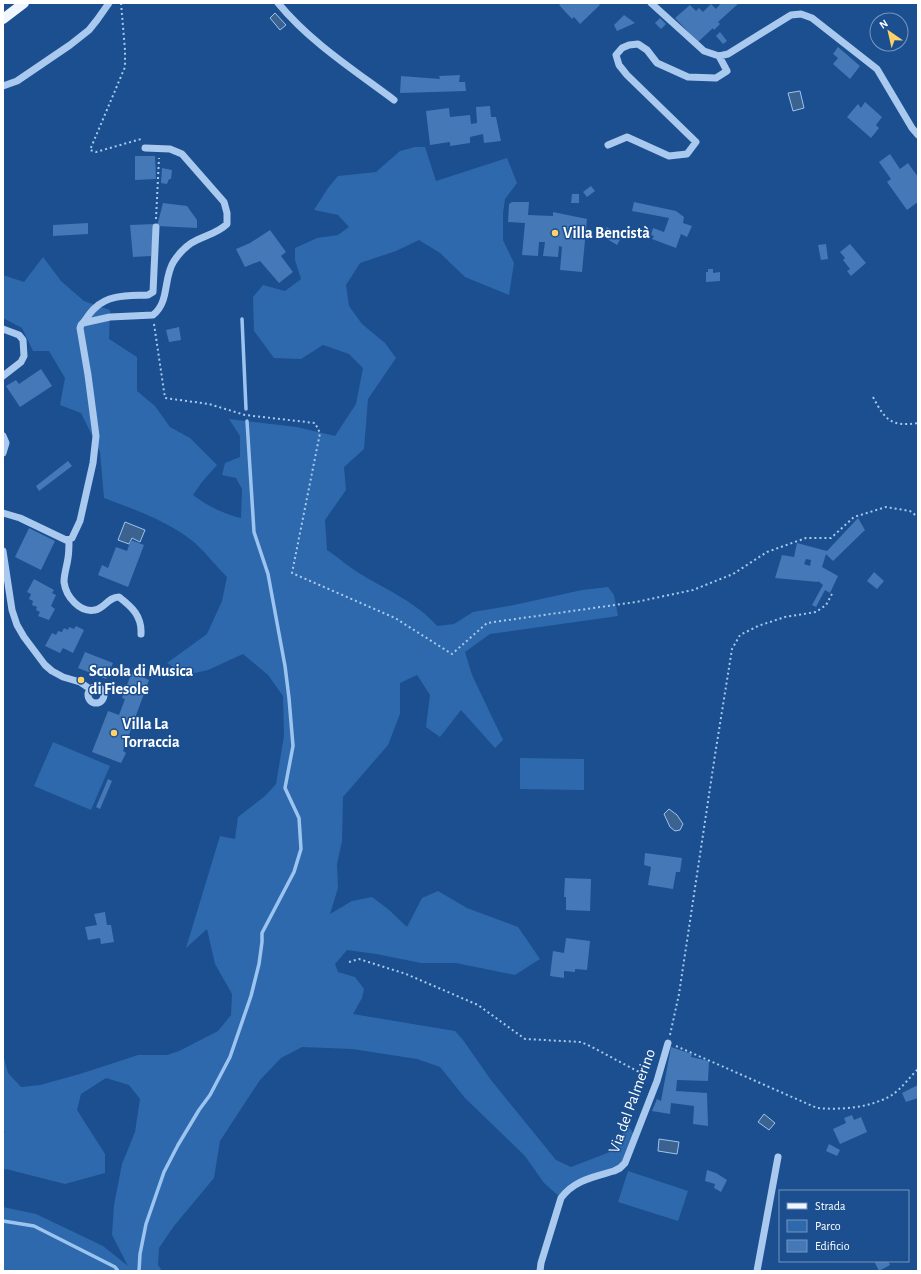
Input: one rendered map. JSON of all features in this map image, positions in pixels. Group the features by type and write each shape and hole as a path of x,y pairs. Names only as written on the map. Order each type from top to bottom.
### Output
{"main road":[{"path":"3,18 24,3"}],"street":[{"path":"3,86 17,81 70,45 89,30 109,3"},
{"path":"278,3 300,26 329,51 394,100"},
{"path":"651,3 704,51 719,56 728,54 791,15 801,14 812,18 877,69 912,128 918,135"},
{"path":"608,145 627,137 669,156 687,154 696,142 627,75 619,65 616,55 622,48 628,44 638,44 647,50 657,63 688,77 716,78 727,70 719,56"},
{"path":"83,323 110,317 153,315 161,306 169,271 178,256 196,240 218,231 227,224 228,219 224,202 182,154 170,149 145,148"},
{"path":"141,634 142,628 137,614 119,597 110,599 94,610 81,608 70,598 64,584 64,578 69,557 69,540 75,534 80,521 93,463 96,436 80,328 94,308 108,299 148,296 152,294 156,226"},
{"path":"3,328 19,335 23,340 24,356 21,362 3,376"},
{"path":"3,436 6,443 3,453"},
{"path":"3,513 20,518 66,540 69,540"},
{"path":"3,551 12,610 17,625 24,637 45,665 52,671 63,677 80,682 90,689"},
{"name":"Via del Palmerino","path":"540,1271 541,1263 561,1198 567,1189 576,1183 614,1171 625,1163 659,1072 668,1043"},
{"path":"757,1271 778,1157"}],"path":[{"path":"121,3 125,50 124,67 90,150 96,152 142,139 146,142 145,148"},
{"path":"156,226 159,148"},
{"path":"153,315 165,398 209,404 245,415 315,423 320,433 292,573 395,618 452,654 487,623 636,602 693,590 733,574 767,552 806,538 831,538 854,517 886,507 910,512 918,517"},
{"path":"873,397 886,418 903,425 918,423"},
{"path":"832,594 826,605 816,612 785,617 758,626 740,635 732,649 679,994 668,1043 817,1108 835,1110 872,1104 893,1094 918,1069"},
{"path":"348,962 360,960 406,974 473,1002 488,1011 525,1039 581,1042 637,1071 643,1073 659,1072"}],"green space":[{"path":"415,147 425,147 436,181 507,158 517,183 505,199 503,213 503,240 514,263 509,295 465,277 440,253 419,240 396,251 360,263 346,285 349,306 362,324 385,343 396,358 368,399 364,449 344,467 346,490 325,520 327,550 358,572 412,604 437,626 454,624 473,612 514,605 582,590 608,587 614,595 618,616 490,634 465,652 472,675 503,740 495,748 461,710 440,737 426,727 430,695 417,675 400,683 400,714 388,745 343,797 342,841 337,864 338,888 330,914 352,901 372,897 388,909 407,927 422,898 438,891 467,908 518,927 540,959 515,975 456,963 421,963 347,950 335,964 338,972 355,977 364,989 362,998 353,1014 455,1031 491,1080 556,1160 571,1167 615,1150 627,1124 635,1136 625,1163 576,1183 561,1198 544,1183 525,1156 465,1098 440,1067 417,1059 352,1049 302,1047 281,1058 260,1080 220,1141 214,1178 174,1226 159,1248 158,1265 162,1271 3,1271 3,1207 36,1214 103,1246 128,1266 112,1235 114,1205 122,1164 135,1132 140,1099 129,1085 106,1078 81,1094 77,1110 105,1154 105,1173 65,1184 6,1169 3,1170 3,1134 5,1132 3,1130 3,1054 8,1073 21,1087 40,1085 138,1055 167,1055 179,1051 218,1031 231,1015 232,994 215,964 207,929 186,948 220,836 235,839 238,817 265,796 276,784 284,736 283,696 268,675 243,654 208,670 186,675 167,663 207,634 222,601 227,577 195,543 185,535 163,522 104,498 100,452 81,413 60,405 65,378 49,351 33,351 22,328 3,318 3,275 24,282 43,257 61,281 84,301 110,310 109,339 137,357 137,391 155,406 170,427 190,438 217,465 193,495 216,509 241,518 242,489 236,478 222,475 225,463 240,457 240,436 229,419 297,427 335,436 356,404 363,368 349,354 323,345 301,359 274,358 254,331 253,297 263,285 285,291 301,279 295,260 295,248 317,238 338,235 349,227 338,215 314,210 328,188 338,176 376,172 400,151"},
{"path":"53,742 110,766 91,810 34,786"},
{"path":"520,758 584,759 584,790 520,789"},
{"path":"628,1171 688,1191 678,1221 618,1202"}],"shaded area":[{"path":"275,13 286,25 280,30 270,18"},
{"path":"800,91 804,108 793,111 788,93"},
{"path":"125,522 145,530 140,542 132,538 129,544 118,540"},
{"path":"669,809 677,815 683,824 680,830 675,831 670,827 664,814"},
{"path":"764,1114 775,1123 769,1130 758,1122"},
{"path":"659,1139 679,1142 677,1154 658,1151"}],"building":[{"path":"562,3 598,3 600,5 580,24 574,17 572,19 559,5"},
{"path":"721,3 739,3 718,22 720,24 714,30 713,28 698,42 675,18 690,5 696,11 699,8 703,12 711,4 716,9"},
{"path":"624,15 635,23 617,31 614,25"},
{"path":"660,18 666,24 661,29 655,23"},
{"path":"720,32 727,41 723,44 716,36"},
{"path":"838,47 860,66 850,79 833,64 838,58 833,54"},
{"path":"460,75 459,82 465,82 466,91 400,93 401,76 440,79 439,76"},
{"path":"865,102 882,117 876,125 879,128 871,138 847,117 858,104 861,108"},
{"path":"490,106 491,117 496,117 501,141 484,143 483,134 470,137 470,143 450,146 450,142 430,145 426,111 449,108 450,117 470,115 471,124 477,123 476,107"},
{"path":"890,154 900,169 908,163 918,177 918,202 907,210 887,182 891,179 879,162"},
{"path":"135,156 155,156 156,179 135,180"},
{"path":"162,168 172,170 171,179 169,179 167,184 161,183"},
{"path":"591,186 595,191 587,197 583,192"},
{"path":"572,194 579,194 579,203 571,203"},
{"name":"Villa Bencistà","path":"512,202 529,202 528,215 553,216 553,212 587,219 582,272 560,270 562,247 559,246 558,257 543,256 545,242 539,242 538,256 522,255 525,223 508,222 509,204"},
{"path":"634,202 676,211 684,217 683,223 692,226 687,237 681,234 676,248 652,239 654,236 651,235 653,228 664,232 669,218 632,211"},
{"path":"163,203 187,206 197,220 197,228 157,226"},
{"path":"88,223 88,234 53,236 53,225"},
{"path":"154,224 151,256 133,257 130,225"},
{"path":"607,227 622,236 617,245 602,236"},
{"path":"270,230 286,252 281,256 293,272 279,283 260,261 245,267 236,249 250,243"},
{"path":"826,244 828,259 821,260 818,245"},
{"path":"850,244 866,263 851,276 847,271 850,269 843,260 845,258 840,252"},
{"path":"708,269 713,269 713,273 720,272 720,281 706,282 706,272 708,272"},
{"path":"179,327 181,340 169,342 166,330"},
{"path":"41,369 52,386 20,407 6,386 16,380 19,384"},
{"path":"68,461 72,466 39,491 36,486"},
{"path":"858,518 865,530 833,561 826,554 822,567 838,576 830,593 825,590 816,607 812,605 823,585 818,581 775,578 782,555 794,557 797,543 827,551","holes":["806,559 811,560 810,566 804,564"]},
{"path":"29,528 55,541 41,570 15,557"},
{"path":"131,540 144,545 128,587 98,575 102,565 108,568 116,547 127,551"},
{"path":"874,572 884,581 877,589 867,581"},
{"path":"34,579 54,590 52,593 56,595 51,606 55,609 49,620 38,616 40,612 36,610 37,607 32,605 33,601 29,599 31,594 27,592"},
{"path":"76,626 84,630 73,653 63,648 60,653 45,646 52,633 56,635 58,631 62,632 64,628 68,630 69,627 74,629"},
{"path":"85,652 113,663 106,679 78,668"},
{"name":"Villa La Torraccia","path":"132,672 149,680 123,751 126,753 121,763 92,752 108,711 119,715 125,699 122,698"},
{"path":"108,779 112,781 100,809 96,807"},
{"path":"645,853 682,858 680,872 676,872 673,889 648,885 651,867 644,865"},
{"path":"565,878 591,879 590,911 566,910 566,897 564,897"},
{"path":"105,912 107,925 111,925 114,942 101,944 100,938 88,940 85,927 97,925 94,914"},
{"path":"566,938 590,941 587,970 575,969 575,972 564,971 564,978 550,976 553,951 564,953"},
{"path":"671,1047 692,1054 691,1057 709,1061 708,1081 677,1080 676,1091 707,1093 708,1126 693,1124 694,1106 671,1103 670,1114 652,1111 657,1099 661,1101"},
{"path":"918,1085 918,1098 906,1102 902,1093"},
{"path":"852,1115 854,1120 861,1117 867,1132 840,1144 833,1129 846,1123 844,1118"},
{"path":"829,1144 840,1150 837,1156 826,1151"},
{"path":"707,1170 716,1173 727,1180 721,1192 714,1188 715,1184 705,1181"},
{"path":"874,1262 888,1262 890,1265 879,1271"}],"waterway":[{"path":"242,319 246,409"},
{"path":"139,1271 140,1254 146,1224 164,1172 178,1145 210,1095 230,1057 251,996 259,964 262,933 294,872 301,849 299,818 285,788 293,746 289,698 285,666 268,574 254,532 247,421"},
{"path":"3,1221 34,1226 115,1267 118,1271"}],"place":[{"name":"Villa Bencistà","path":"555,233"},
{"name":"Scuola di Musica di Fiesole","path":"81,680"},
{"name":"Villa La Torraccia","path":"114,733"}]}
